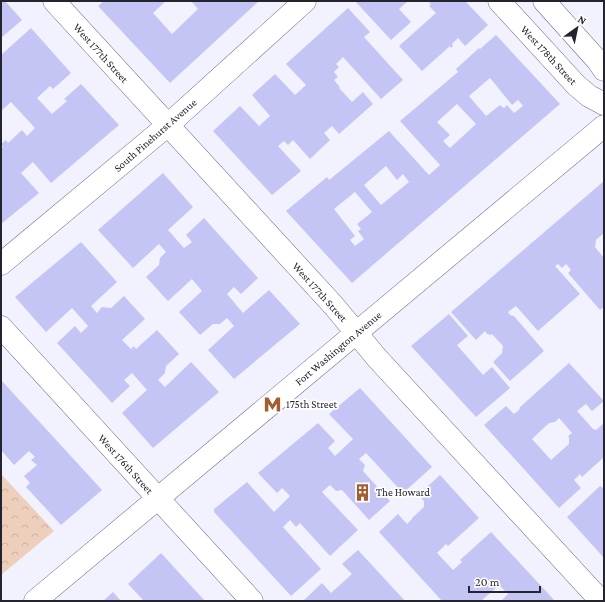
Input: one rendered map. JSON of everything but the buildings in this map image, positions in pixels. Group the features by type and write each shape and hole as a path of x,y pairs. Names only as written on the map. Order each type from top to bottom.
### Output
{"main road":[{"name":"West 177th Street","path":"54,1 334,306 377,358 601,601"},
{"name":"South Pinehurst Avenue","path":"1,264 168,125 305,1"},
{"name":"West 178th Street","path":"499,1 576,85 589,96 604,104"},
{"path":"544,1 604,70"},
{"name":"Fort Washington Avenue","path":"35,601 604,126"},
{"name":"West 176th Street","path":"1,327 252,601"}],"green space":[{"path":"1,474 54,531 1,575"}],"place":[{"name":"175th Street","path":"273,404"},
{"name":"The Howard","path":"363,492"}]}
